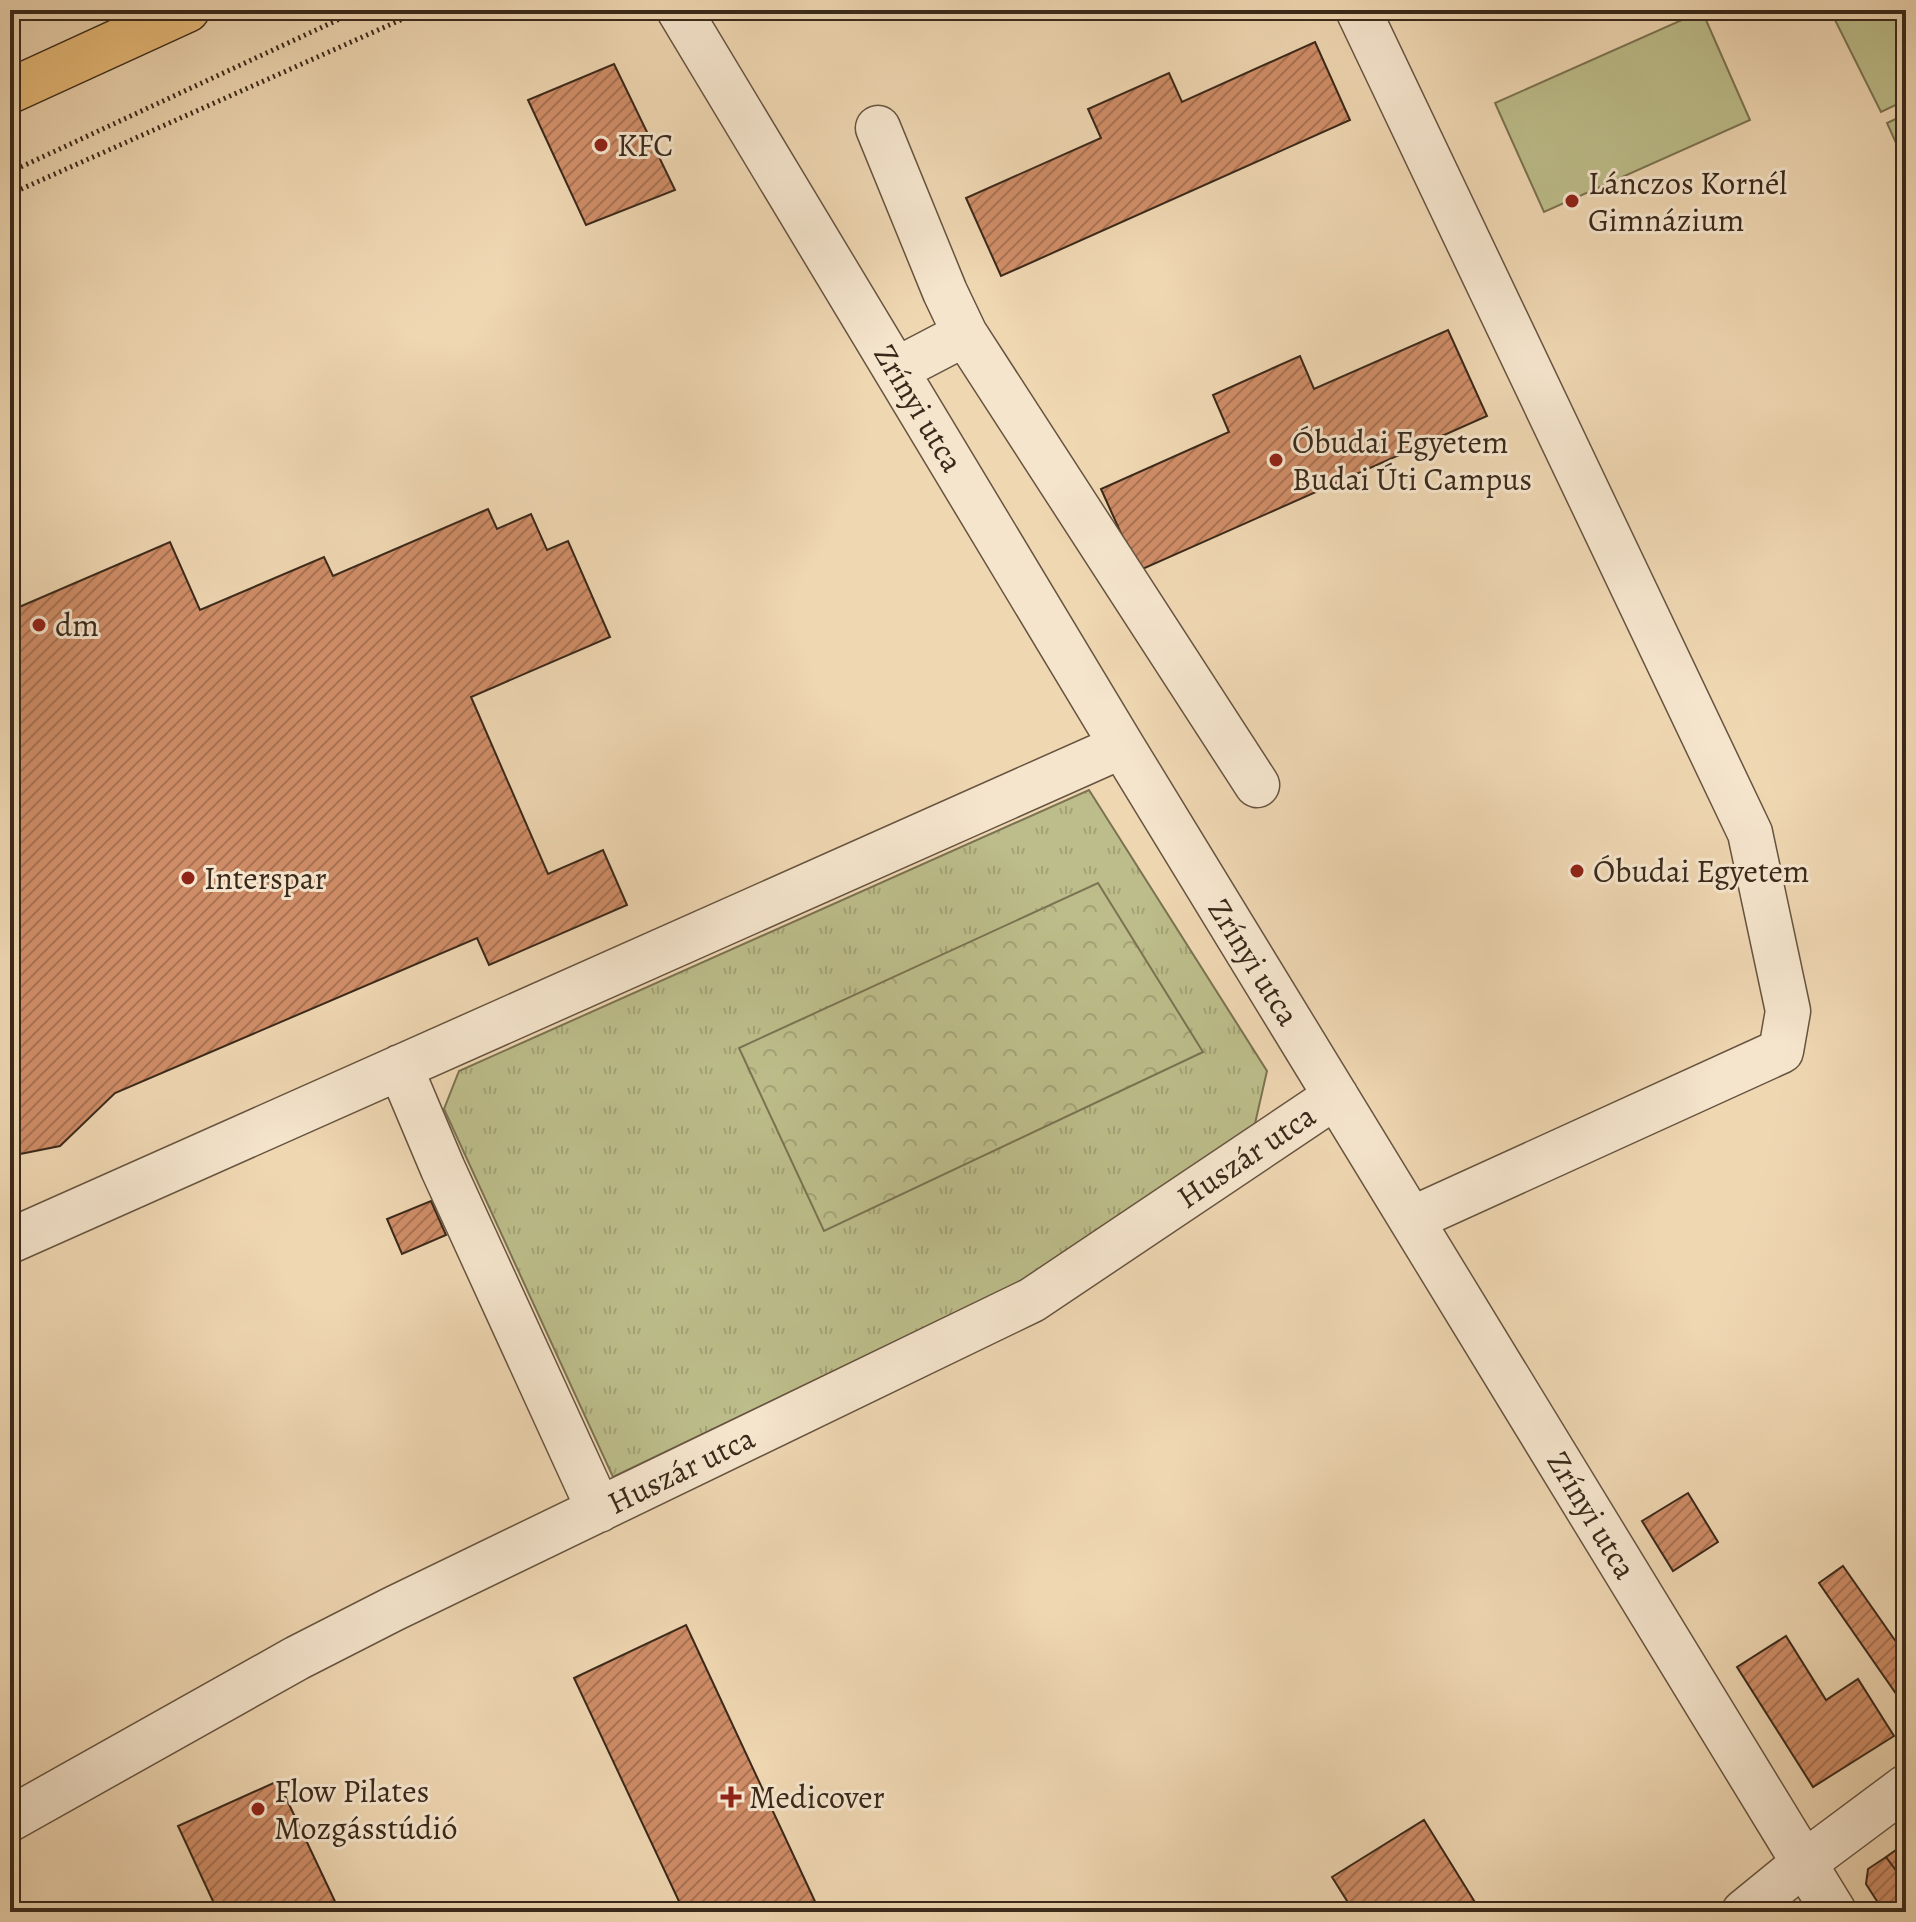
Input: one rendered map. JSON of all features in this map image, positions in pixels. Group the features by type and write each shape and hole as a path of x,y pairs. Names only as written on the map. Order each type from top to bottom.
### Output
{"main road":[{"path":"10,91 187,10"}],"street":[{"name":"Zrínyi utca","path":"679,10 1122,746 1834,1912"},
{"path":"1358,10 1750,833 1788,1011 1781,1051 1412,1219"},
{"path":"878,128 965,334 1257,785"},
{"path":"896,370 965,334"},
{"path":"10,1241 1122,746"},
{"path":"400,1067 443,1169 599,1510"},
{"name":"Huszár utca","path":"10,1819 297,1658 393,1609 1032,1300 1336,1096"},
{"path":"1744,1912 1906,1787"}],"path":[{"path":"10,172 359,10"},
{"path":"10,194 423,10"}],"green space":[{"path":"1830,10 1906,10 1906,100 1881,112"},
{"path":"1702,11 1750,120 1544,212 1495,103"},
{"path":"1906,114 1906,165 1887,123"},
{"path":"1089,790 1267,1071 1254,1128 1020,1282 613,1477 444,1109 459,1071"},
{"path":"1098,883 1203,1052 824,1231 739,1048"}],"building":[{"path":"1315,42 1350,120 1001,276 966,198 1101,138 1088,109 1169,73 1182,102"},
{"name":"KFC","path":"614,64 675,190 586,225 528,100"},
{"name":"Óbudai Egyetem Budai Úti Campus","path":"1448,330 1487,416 1138,571 1101,489 1229,432 1213,395 1300,356 1314,389"},
{"path":"488,509 497,529 531,514 547,550 568,541 610,637 471,697 548,874 603,850 627,905 489,965 477,938 115,1093 60,1146 10,1156 10,611 170,542 200,610 324,557 333,576"},
{"path":"431,1201 446,1235 402,1254 387,1219"},
{"path":"1688,1493 1718,1542 1673,1571 1642,1521"},
{"path":"1843,1566 1906,1656 1906,1708 1819,1583"},
{"path":"686,1625 819,1910 684,1912 574,1678"},
{"path":"1786,1636 1826,1700 1858,1679 1894,1736 1813,1787 1737,1667"},
{"path":"278,1781 340,1912 218,1912 178,1826"},
{"path":"1424,1820 1481,1912 1354,1912 1332,1877"},
{"path":"1906,1843 1906,1884 1886,1857"},
{"path":"1886,1857 1906,1884 1906,1912 1884,1912 1866,1884 1868,1869"}],"place":[{"name":"KFC","path":"601,145"},
{"name":"Lánczos Kornél Gimnázium","path":"1572,201"},
{"name":"Óbudai Egyetem Budai Úti Campus","path":"1276,460"},
{"name":"dm","path":"39,625"},
{"name":"Óbudai Egyetem","path":"1577,871"},
{"name":"Interspar","path":"188,878"},
{"name":"Medicover","path":"731,1797"},
{"name":"Flow Pilates Mozgásstúdió","path":"258,1809"}]}
